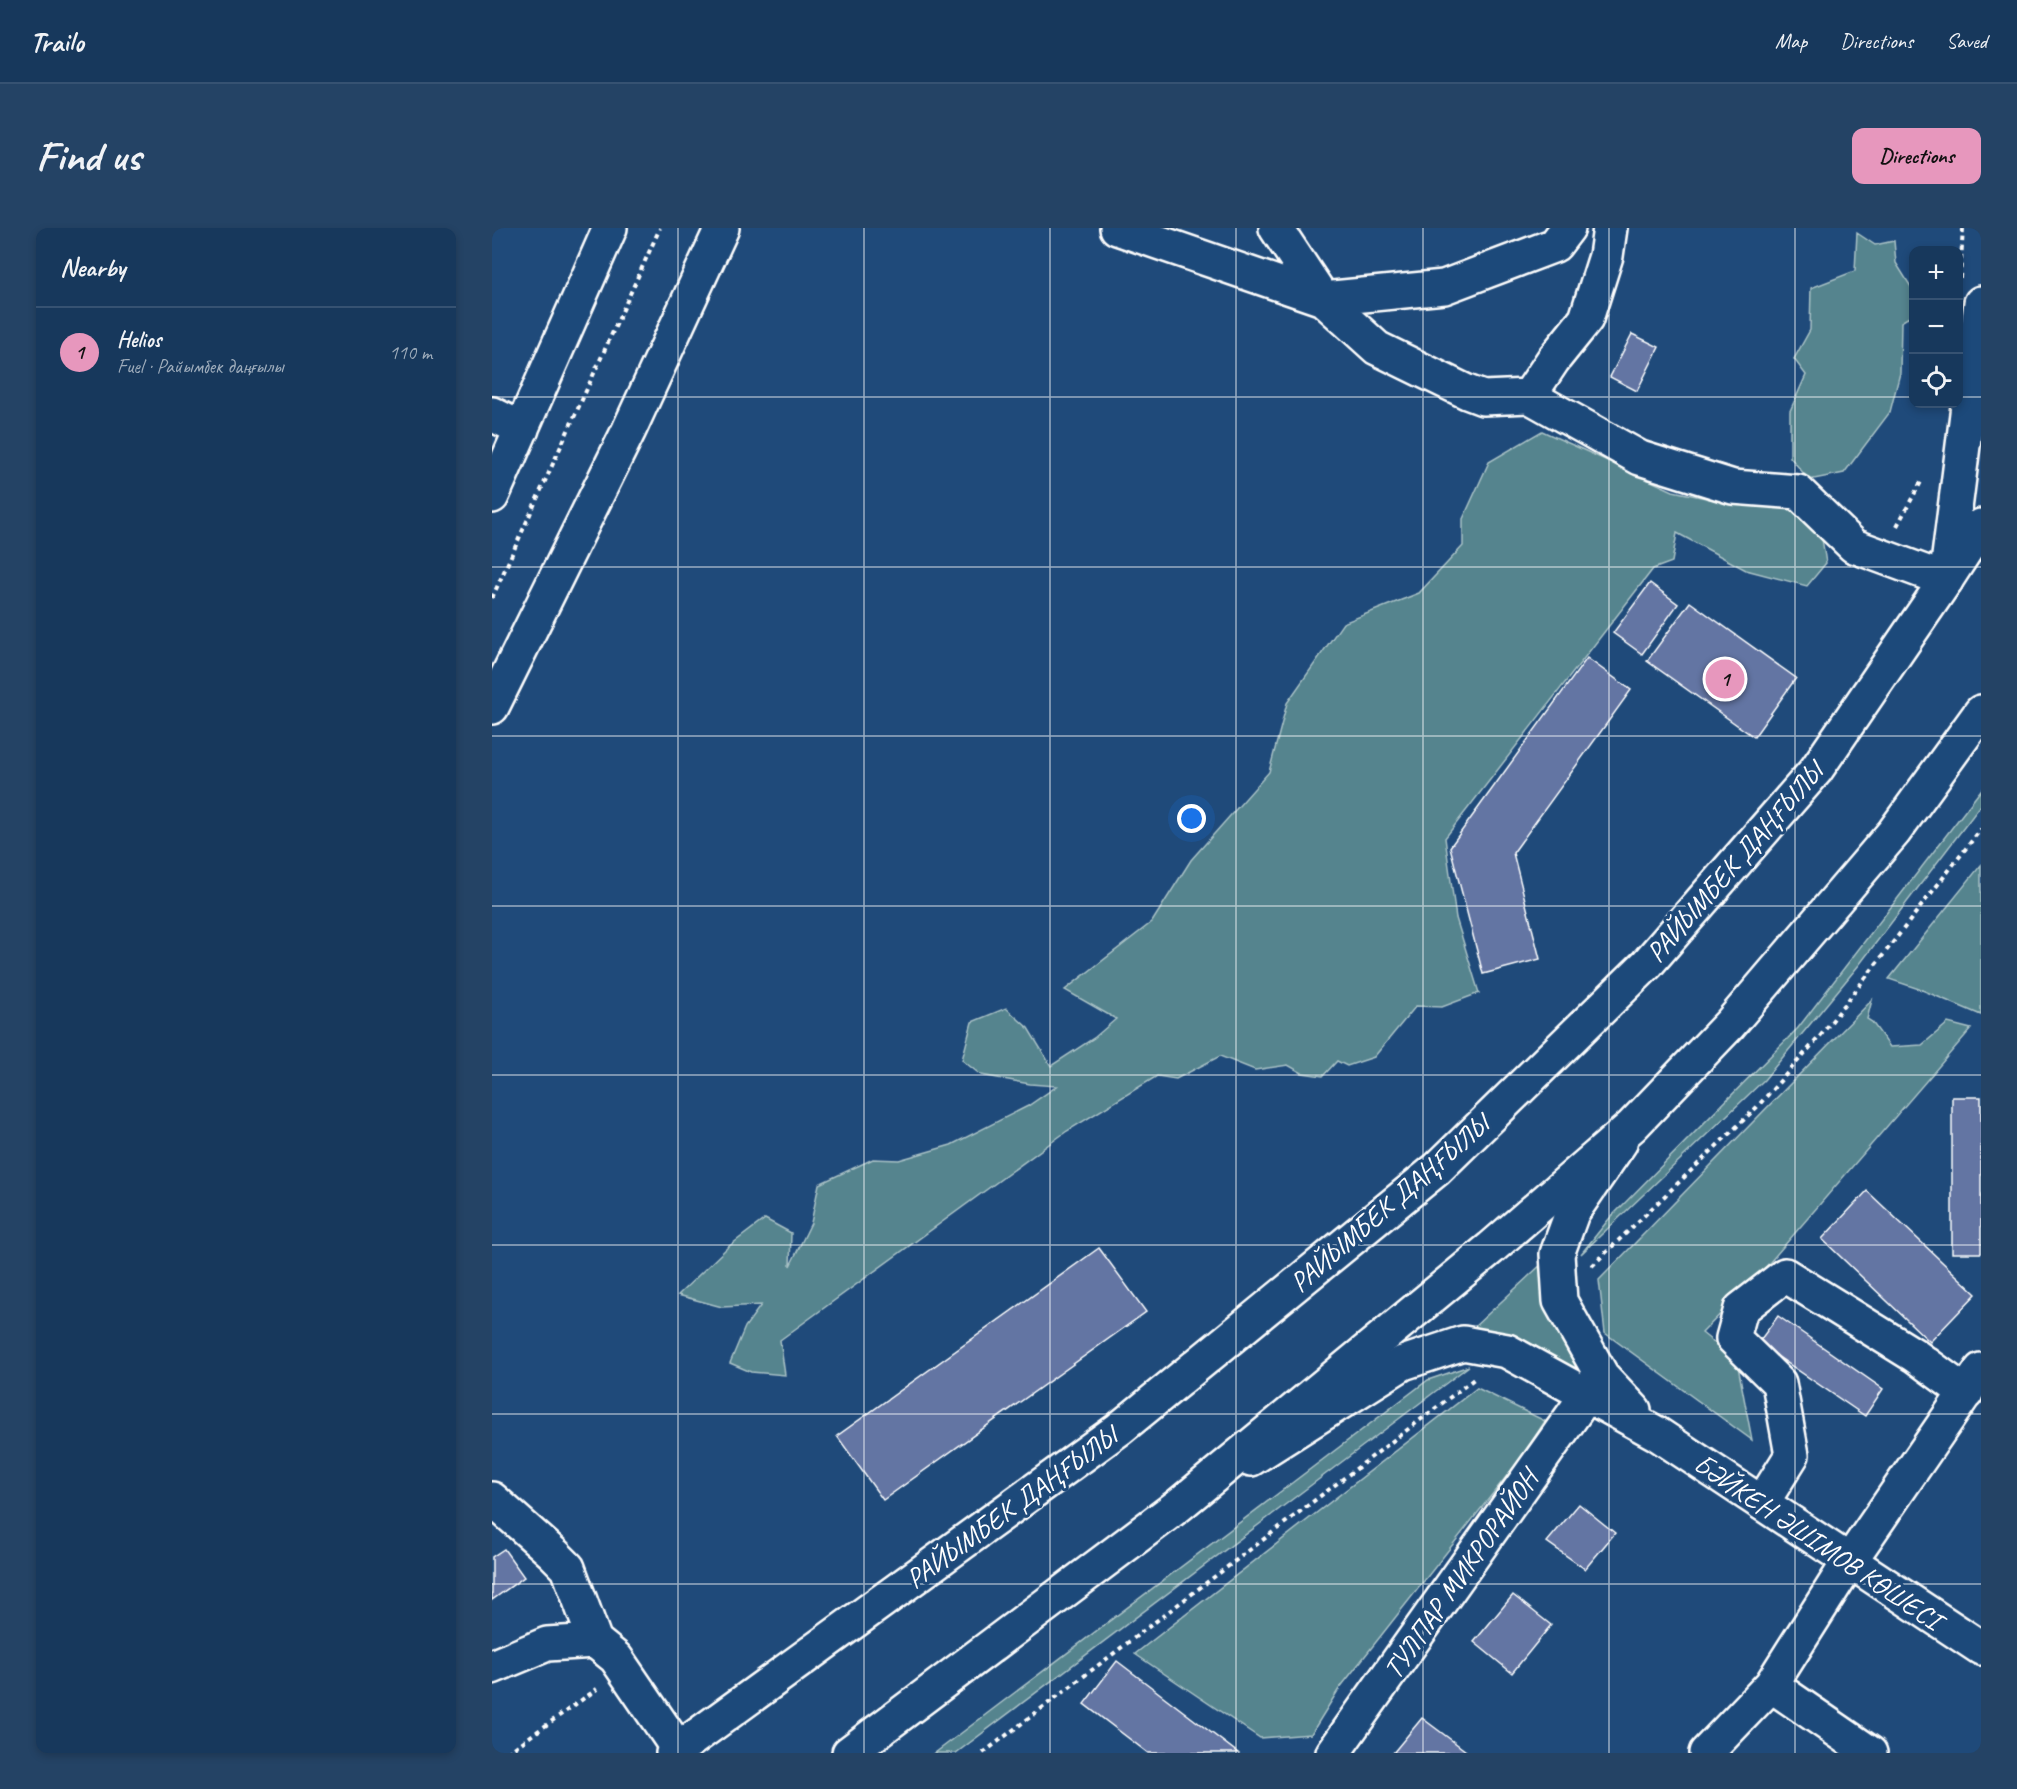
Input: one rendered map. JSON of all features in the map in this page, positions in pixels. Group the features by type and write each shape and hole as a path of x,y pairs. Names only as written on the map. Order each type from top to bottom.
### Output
{"main road":[{"path":"492,496 610,228"},
{"path":"492,707 629,430 722,228"},
{"path":"1117,228 1323,299 1444,287 1555,245 1568,228"},
{"path":"1276,228 1323,299 1377,348 1483,398 1529,396 1640,458 1733,487 1798,492 1854,546 1946,580 1970,293"},
{"path":"1529,396 1553,360 1586,319 1606,256 1610,228"},
{"path":"492,414 522,429"},
{"name":"РАЙЫМБЕК ДАҢҒЫЛЫ","path":"676,1751 1119,1429 1437,1169 1647,964 1816,770 1981,526"},
{"path":"858,1751 1179,1505 1491,1248 1632,1126 1730,1024 1894,832 1981,712"},
{"path":"1632,1126 1572,1213 1557,1254 1560,1300 1602,1376 1656,1433"},
{"path":"1706,1753 1771,1685 1849,1562 1974,1382 1914,1355 1785,1275 1741,1309 1732,1338 1779,1383 1792,1455 1762,1503"},
{"path":"1179,1505 1404,1363 1463,1343 1507,1351 1656,1433"},
{"name":"ТУЛПАР МИКРОРАЙОН","path":"1333,1753 1587,1395"},
{"name":"БӘЙКЕН ӘШІМОВ КӨШЕСІ","path":"1656,1433 1981,1648"},
{"path":"492,1499 568,1568 595,1641 616,1658 676,1751"},
{"path":"492,1667 547,1644 595,1641"},
{"path":"1771,1685 1870,1753"}],"path":[{"path":"492,598 660,228"},
{"path":"1963,228 1970,293"},
{"path":"1879,556 1911,504 1925,474"},
{"path":"507,1753 624,1670"}],"green space":[{"path":"1857,233 1875,245 1894,241 1896,263 1909,284 1909,317 1901,322 1900,373 1890,412 1844,473 1809,480 1790,457 1790,411 1806,375 1794,359 1810,330 1811,288 1855,271"},
{"path":"1542,431 1673,491 1720,501 1788,504 1821,533 1826,563 1807,586 1746,570 1677,533 1672,562 1653,569 1445,838 1456,918 1479,993 1442,1007 1416,1006 1374,1057 1347,1066 1337,1061 1323,1076 1302,1073 1288,1065 1255,1070 1220,1056 1176,1079 1157,1076 1067,1131 780,1340 785,1375 751,1372 730,1363 745,1327 761,1305 722,1307 678,1295 728,1247 765,1219 791,1233 790,1266 811,1223 819,1184 873,1159 899,1160 951,1145 1028,1106 1057,1086 1030,1084 981,1075 962,1060 972,1022 1006,1008 1028,1028 1051,1066 1094,1038 1116,1019 1065,990 1152,922 1191,860 1269,772 1287,703 1343,623 1419,593 1463,546 1463,519 1489,462"},
{"path":"1981,790 1981,805 1859,965 1764,1080 1581,1254 1609,1219 1798,1028"},
{"path":"1981,865 1981,1015 1889,979"},
{"path":"1872,1000 1867,1019 1872,1022 1890,1047 1922,1045 1948,1023 1971,1029 1764,1269 1702,1333 1737,1361 1752,1440 1605,1333 1599,1280"},
{"path":"1544,1262 1611,1398 1495,1331 1473,1328"},
{"path":"1469,1366 956,1753 935,1753 1428,1380"},
{"path":"1477,1388 1545,1421 1524,1454 1339,1689 1311,1734 1260,1738 1135,1654"}],"building":[{"path":"1632,334 1659,347 1637,391 1610,377"},
{"path":"1650,583 1678,604 1642,654 1613,633"},
{"path":"1690,602 1796,678 1754,737 1647,661"},
{"path":"1587,658 1631,690 1513,853 1540,959 1483,974 1450,847"},
{"path":"1952,1097 1981,1097 1981,1253 1952,1253"},
{"path":"1867,1191 1976,1294 1930,1342 1822,1239"},
{"path":"1099,1248 1146,1312 883,1500 837,1436"},
{"path":"1778,1316 1883,1389 1865,1416 1758,1343"},
{"path":"1579,1504 1615,1533 1585,1569 1547,1542"},
{"path":"504,1549 524,1577 492,1600 492,1557"},
{"path":"1513,1595 1551,1625 1512,1673 1474,1642"},
{"path":"1117,1661 1238,1753 1148,1753 1084,1704"},
{"path":"1422,1718 1466,1751 1464,1753 1393,1753"}],"place":[{"name":"Helios","path":"1725,679"}]}
